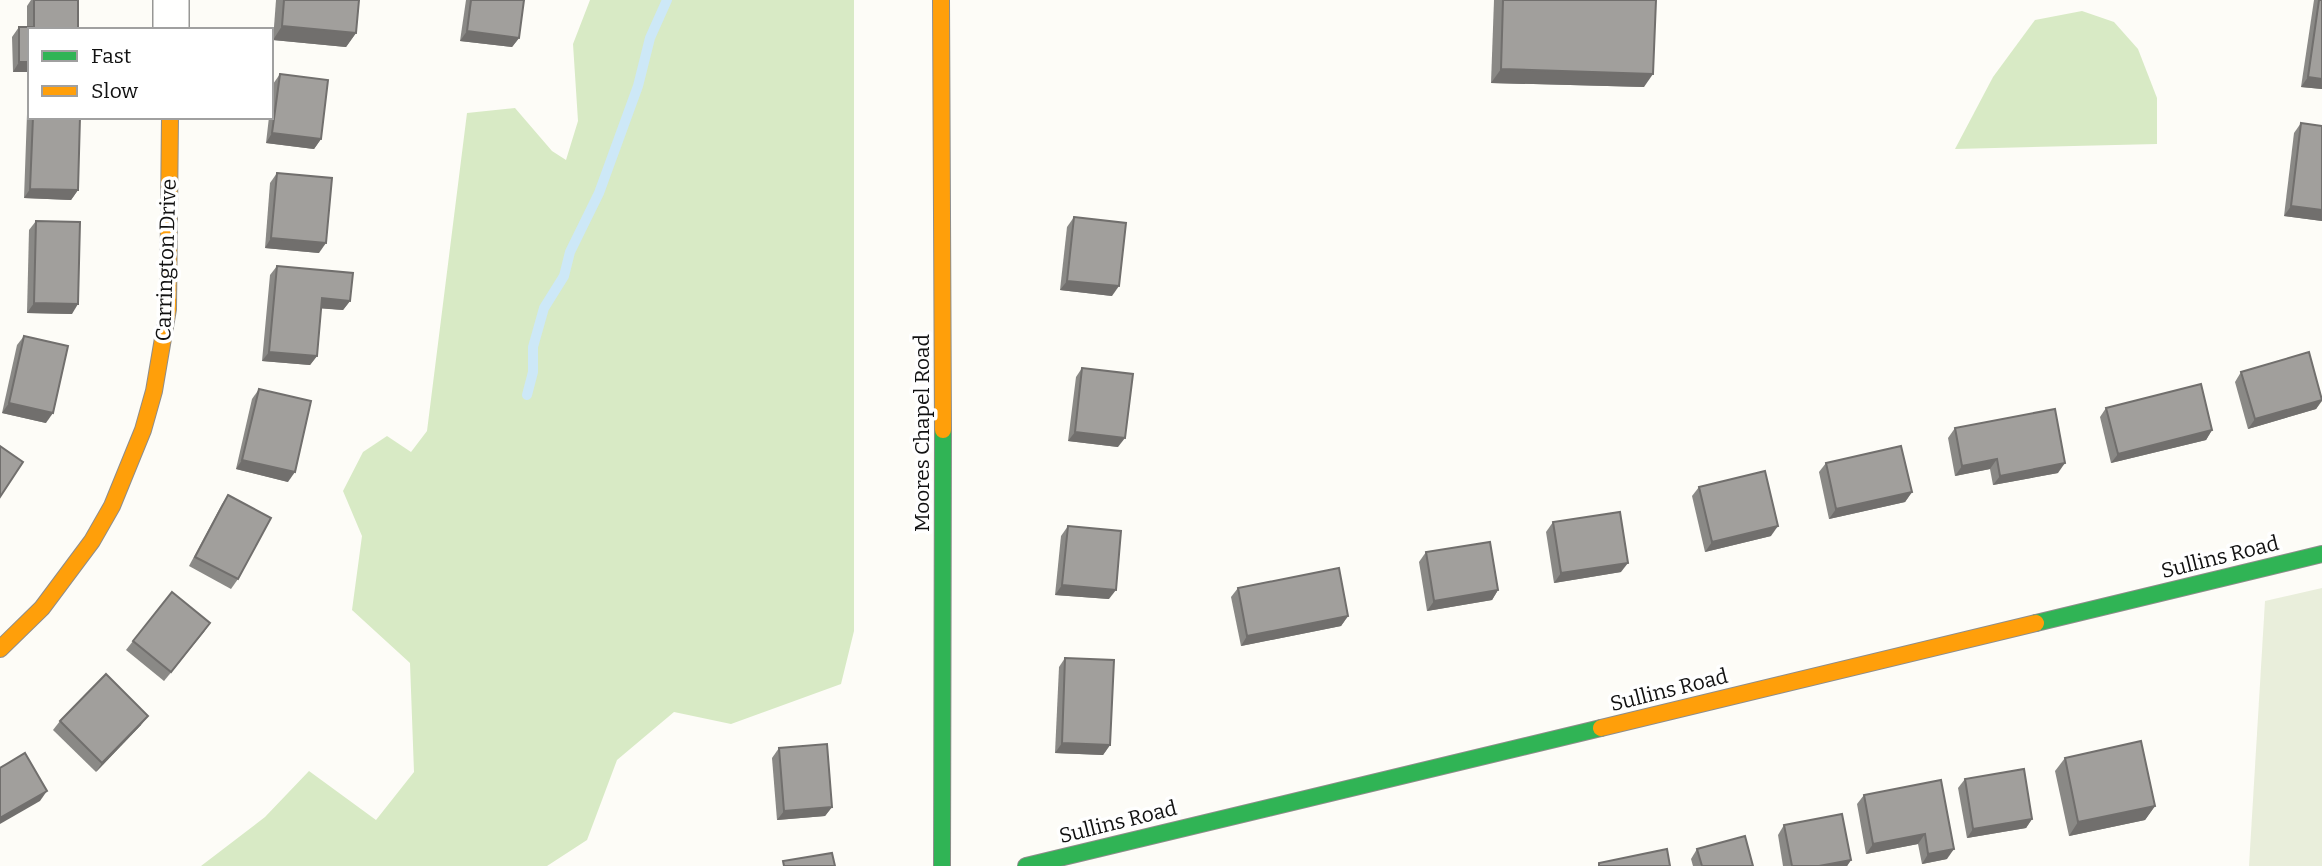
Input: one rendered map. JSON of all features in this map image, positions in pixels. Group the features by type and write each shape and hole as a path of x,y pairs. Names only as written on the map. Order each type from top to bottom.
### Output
{"street":[{"path":"171,0 171,28"},
{"name":"Moores Chapel Road","path":"941,0 942,866"},
{"name":"Carrington Drive","path":"0,649 40,610 68,577 100,528 144,434 161,370 169,307 170,119"},
{"name":"Sullins Road","path":"1026,866 2322,554"}],"green space":[{"path":"590,0 854,0 854,631 841,684 731,724 674,712 617,760 587,840 547,866 201,866 265,817 309,771 376,820 414,772 410,663 352,610 362,536 343,491 363,452 387,436 411,452 427,431 467,113 515,108 552,151 566,160 578,121 573,44"},
{"path":"2082,11 2114,22 2138,49 2157,98 2157,144 1955,149 1993,77 2035,20"},
{"path":"2322,588 2322,866 2249,866 2265,601"}],"building":[{"path":"34,0 78,0 78,28 28,28 28,62 19,62 19,27 34,27"},
{"path":"284,0 359,0 356,33 282,26"},
{"path":"471,0 524,0 519,38 467,31"},
{"path":"1503,0 1656,0 1653,74 1501,69"},
{"path":"2319,0 2322,0 2322,79 2308,77"},
{"path":"280,74 328,80 321,139 272,133"},
{"path":"33,119 80,119 78,190 30,189"},
{"path":"2301,123 2322,126 2322,210 2291,206"},
{"path":"277,173 332,178 326,243 271,238"},
{"path":"1074,217 1126,223 1119,286 1067,281"},
{"path":"36,221 80,222 78,304 34,303"},
{"path":"277,266 353,273 350,301 322,298 317,356 269,352"},
{"path":"24,336 68,346 53,413 9,403"},
{"path":"2309,352 2322,400 2255,419 2241,372"},
{"path":"1082,368 1133,374 1125,438 1075,432"},
{"path":"2201,384 2212,430 2118,454 2106,408"},
{"path":"259,389 311,401 295,472 242,460"},
{"path":"2055,409 2065,463 2000,476 1997,459 1962,466 1955,428"},
{"path":"0,446 23,462 0,497"},
{"path":"1901,446 1912,492 1836,509 1826,463"},
{"path":"1765,471 1778,526 1712,542 1699,487"},
{"path":"228,495 271,518 238,579 195,557"},
{"path":"1620,512 1628,563 1561,573 1553,522"},
{"path":"1068,526 1121,531 1116,590 1062,585"},
{"path":"1490,542 1498,590 1434,601 1426,552"},
{"path":"1339,568 1348,616 1247,636 1238,588"},
{"path":"172,592 210,623 171,672 133,641"},
{"path":"1065,658 1114,660 1110,745 1062,743"},
{"path":"106,674 148,716 102,763 60,721"},
{"path":"2141,741 2155,806 2078,822 2065,758"},
{"path":"827,744 832,807 784,811 779,748"},
{"path":"25,753 47,791 0,818 0,768"},
{"path":"2024,769 2032,819 1973,829 1965,779"},
{"path":"1941,780 1954,849 1928,854 1925,834 1873,844 1864,795"},
{"path":"1842,814 1851,860 1819,866 1792,866 1784,825"},
{"path":"1745,836 1753,866 1702,866 1697,849"},
{"path":"1667,849 1670,866 1599,866 1599,863"},
{"path":"832,853 835,866 784,866 783,861"}],"waterway":[{"path":"527,395 533,372 533,347 544,308 564,276 570,252 599,193 638,86 650,38 667,0"}],"traffic: fast":[{"path":"942,866 943,430"},
{"path":"2036,623 2322,554"},
{"path":"1026,866 1601,728"}],"traffic: slow":[{"path":"941,0 943,430"},
{"path":"0,649 42,608 92,541 112,506 143,430 154,391 168,309 170,119"},
{"path":"1601,728 2036,623"}]}
